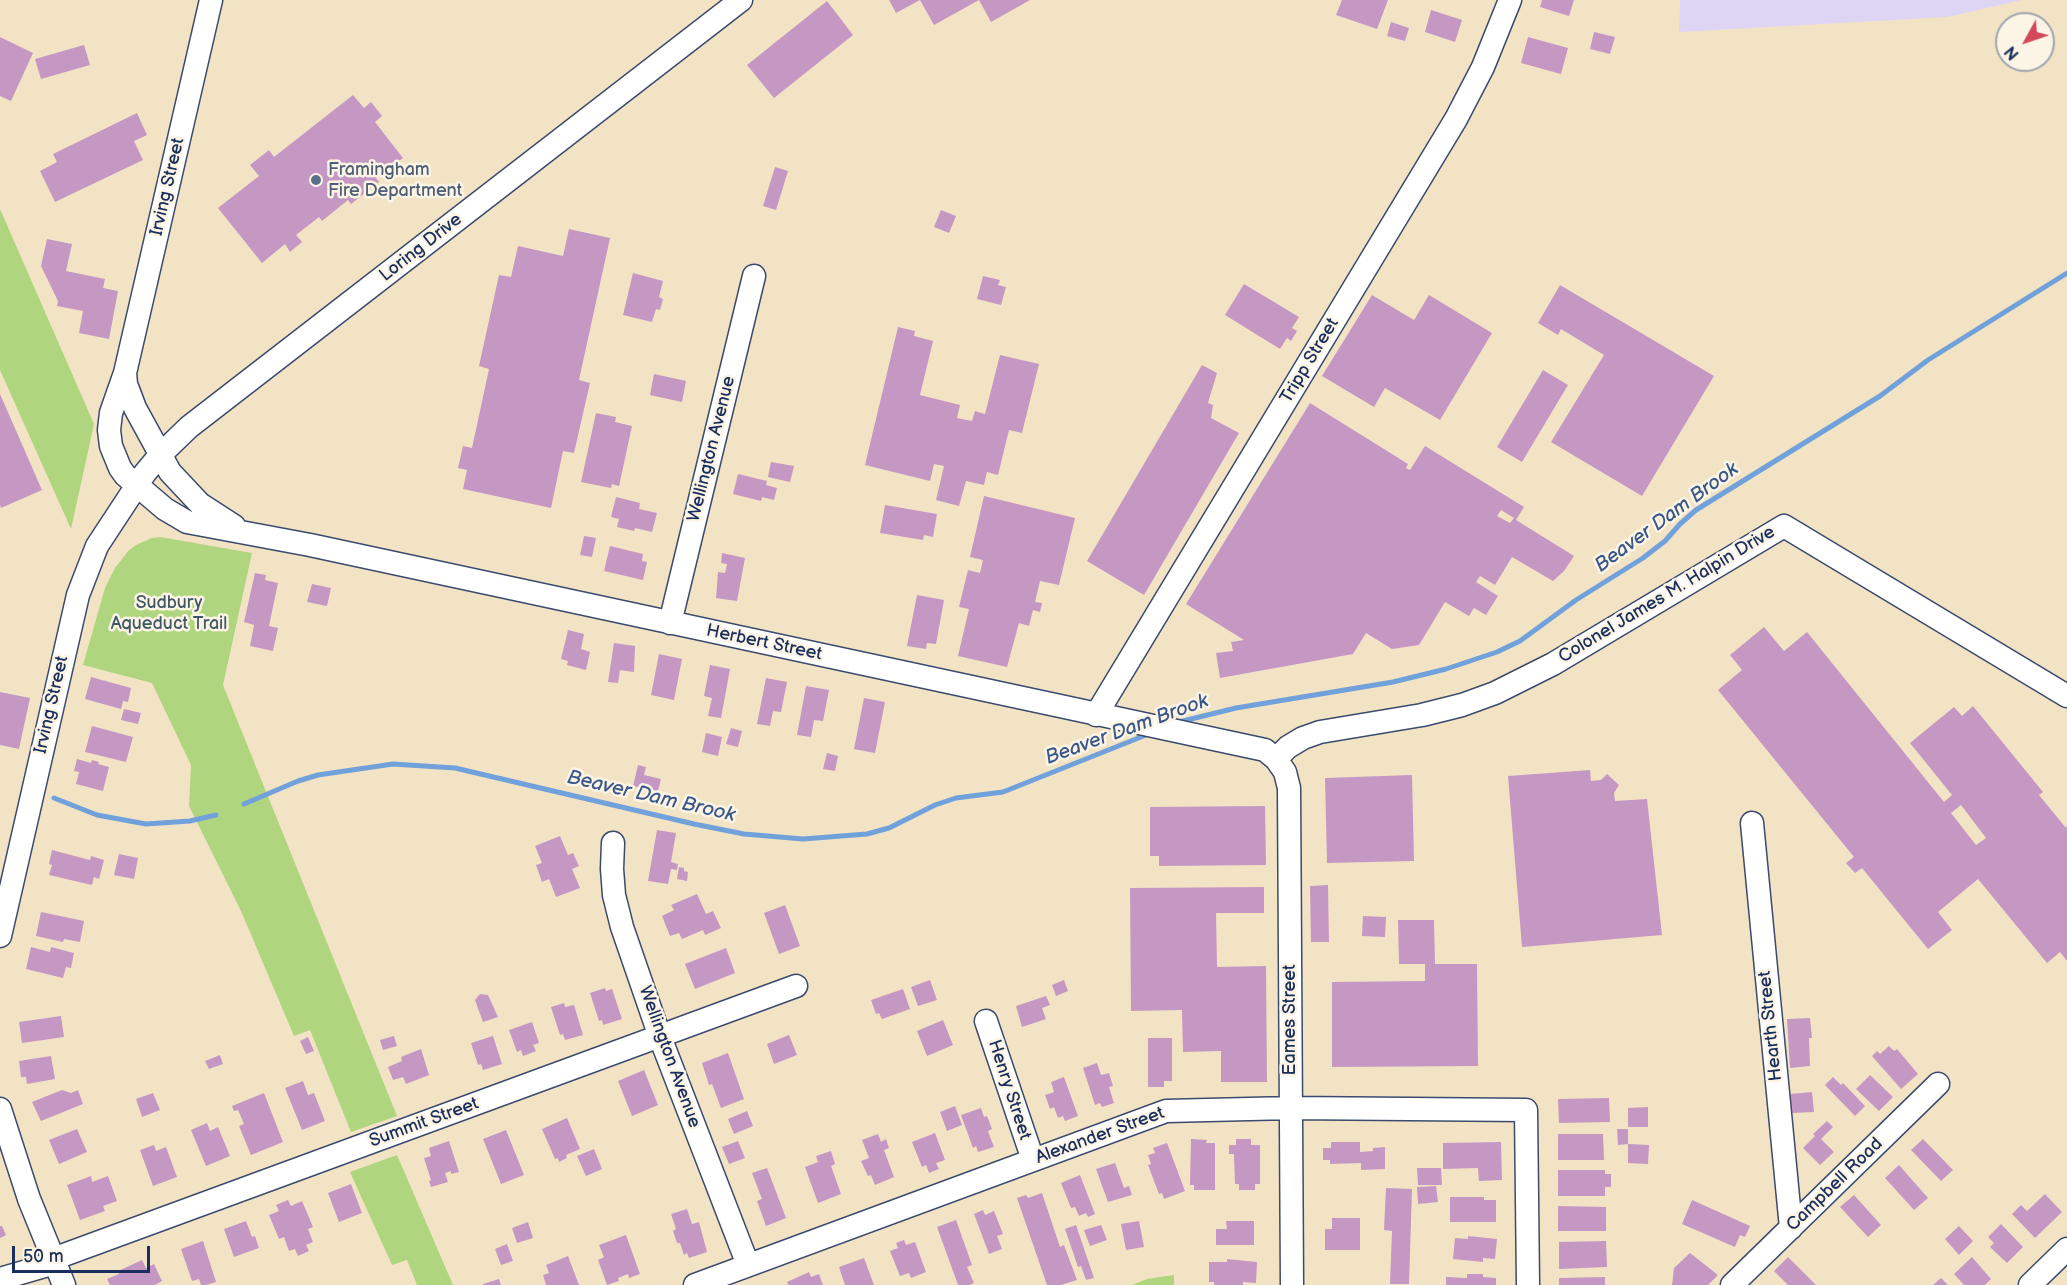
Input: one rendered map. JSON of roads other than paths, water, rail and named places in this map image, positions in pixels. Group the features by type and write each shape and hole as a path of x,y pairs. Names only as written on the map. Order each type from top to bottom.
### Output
{"street":[{"name":"Irving Street","path":"136,486 120,468 113,454 109,438 111,413 126,374 211,0"},
{"name":"Loring Drive","path":"160,455 189,427 741,0"},
{"name":"Tripp Street","path":"1095,715 1456,119 1483,67 1510,0"},
{"name":"Wellington Avenue","path":"670,623 754,276"},
{"name":"Irving Street","path":"0,936 7,871 78,595 97,546 136,486 160,455 131,400 126,374"},
{"name":"Herbert Street","path":"160,455 181,485 200,504 249,532"},
{"name":"Herbert Street","path":"136,486 179,519 195,524 249,532 1265,750 1276,759"},
{"name":"Colonel James M. Halpin Drive","path":"1276,759 1288,747 1320,732 1422,715 1462,705 1495,693 1553,664 1784,525 2067,696"},
{"name":"Eames Street","path":"1276,759 1284,772 1289,788 1292,1285"},
{"name":"Hearth Street","path":"1752,823 1791,1228"},
{"name":"Wellington Avenue","path":"613,843 614,895 622,927 660,1037 748,1266"},
{"path":"0,900 7,871"},
{"name":"Summit Street","path":"0,1279 796,986"},
{"name":"Henry Street","path":"986,1021 1033,1160"},
{"name":"Campbell Road","path":"1732,1285 1938,1083"},
{"name":"Alexander Street","path":"695,1285 1166,1111 1291,1108 1526,1110 1528,1285"},
{"path":"0,1109 29,1199 64,1285"},
{"path":"2030,1285 2067,1249"}],"waterway":[{"name":"Beaver Dam Brook","path":"1179,722 1236,708 1393,682 1446,669 1497,652 1520,641 1576,600 1643,558 1665,541 1696,510 1880,396 1928,360 2067,273"},
{"name":"Beaver Dam Brook","path":"244,804 318,775 393,764 455,768 744,834 803,839 867,834 889,828 935,805 956,798 1003,792 1151,733"},
{"name":"Beaver Dam Brook","path":"54,798 97,815 146,824 190,821 216,815"}],"place":[{"name":"Framingham Fire Department","path":"316,180"}],"park label":[{"name":"Sudbury Aqueduct Trail","path":"169,613"}]}
